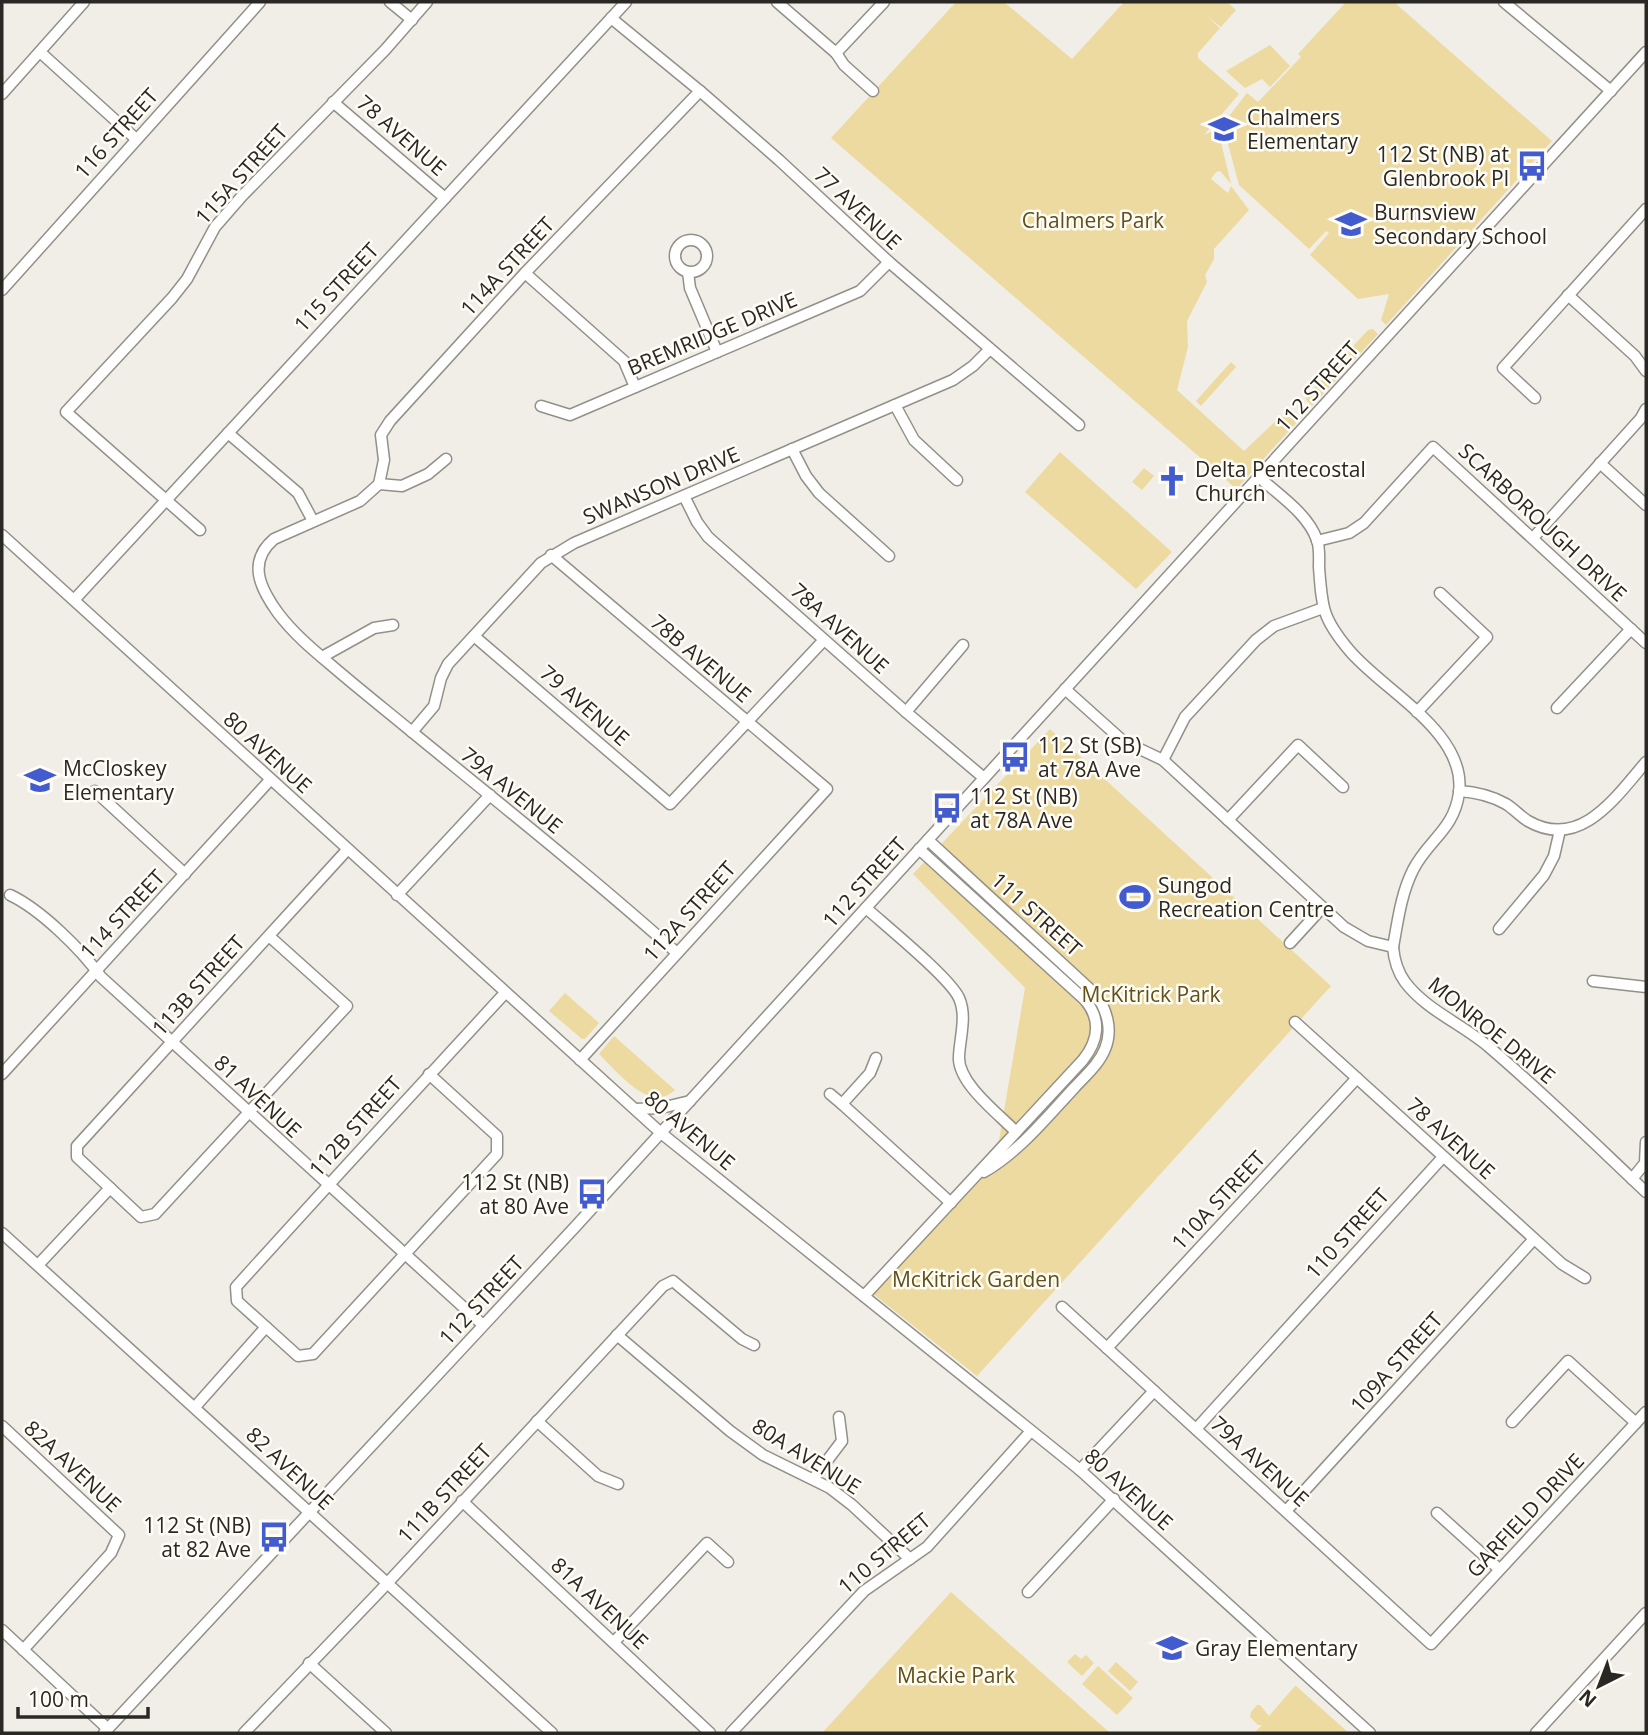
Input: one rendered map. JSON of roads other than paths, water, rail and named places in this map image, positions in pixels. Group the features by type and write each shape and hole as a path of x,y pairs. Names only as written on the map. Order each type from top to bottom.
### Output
{"street":[{"path":"2,94 84,2"},
{"name":"116 STREET","path":"2,290 260,2"},
{"path":"390,2 412,20"},
{"name":"115A STREET","path":"166,500 66,412 173,298 187,279 215,227 233,206 427,2"},
{"name":"115 STREET","path":"74,600 626,2"},
{"path":"777,2 836,53 844,65 873,91"},
{"path":"836,53 884,2"},
{"path":"1504,2 1611,91"},
{"name":"77 AVENUE","path":"611,18 779,160 889,262 1079,425"},
{"path":"40,52 136,139"},
{"name":"112 STREET","path":"106,1731 661,1133 1646,52"},
{"name":"114A STREET","path":"379,484 384,460 381,435 390,421 525,273 700,92"},
{"name":"78 AVENUE","path":"333,102 445,198"},
{"path":"1535,398 1503,368 1646,209"},
{"path":"1637,219 1646,228"},
{"name":"BREMRIDGE DRIVE","path":"541,406 570,415 860,291 889,262"},
{"path":"688,272 690,288 717,352"},
{"path":"525,273 624,361 635,387"},
{"path":"1568,295 1635,356 1646,371"},
{"name":"SWANSON DRIVE","path":"412,732 434,706 447,664 551,555 953,380 973,366 990,349"},
{"path":"895,405 914,440 957,480"},
{"path":"1533,538 1641,418 1646,409"},
{"path":"228,433 298,493 313,521 360,501 379,484 402,486 428,474 446,459"},
{"name":"SCARBOROUGH DRIVE","path":"1317,541 1349,533 1364,523 1433,447 1646,643"},
{"path":"792,449 806,477 819,493 890,556"},
{"path":"1601,463 1646,505"},
{"path":"1065,689 1123,741 1163,760 1322,908 1357,936 1393,947 1403,893 1414,868 1447,825 1459,791 1457,771 1450,749 1435,729 1351,653 1335,632 1323,608 1317,541 1303,517 1260,478"},
{"name":"78A AVENUE","path":"684,496 708,537 984,778"},
{"path":"166,500 200,530"},
{"name":"79A AVENUE","path":"313,521 274,539 264,548 258,559 258,577 277,612 298,636 322,657 677,953"},
{"name":"80 AVENUE","path":"2,535 661,1133 1080,1470 1370,1733"},
{"name":"78B AVENUE","path":"551,555 827,789"},
{"path":"1417,712 1487,637 1440,593"},
{"path":"1163,760 1185,718 1256,640 1274,626 1323,608"},
{"path":"322,657 374,628 393,625"},
{"path":"1557,708 1631,629"},
{"name":"79 AVENUE","path":"474,636 670,804 747,723"},
{"path":"747,723 824,640"},
{"path":"906,712 964,645"},
{"path":"1228,820 1298,745 1343,787"},
{"path":"1459,791 1489,797 1507,805 1527,821 1560,830 1578,826 1600,814 1646,762"},
{"name":"114 STREET","path":"4,1066 270,780"},
{"name":"112A STREET","path":"580,1060 827,789"},
{"path":"95,791 185,874"},
{"path":"397,895 490,795"},
{"path":"1499,929 1544,875 1554,856 1560,830"},
{"name":"111 STREET","path":"928,840 1094,993 1107,1017 1108,1039 1097,1063 1033,1133 991,1168 974,1177"},
{"name":"111 STREET","path":"864,1296 1088,1053 1096,1034 1095,1016 1085,1000 919,849"},
{"name":"113B STREET","path":"110,1188 77,1157 78,1146 347,850"},
{"name":"81 AVENUE","path":"10,895 27,903 90,961 101,977 483,1325"},
{"path":"866,908 947,981 958,995 962,1012 960,1068 970,1085 1016,1132"},
{"path":"1290,943 1322,908"},
{"path":"38,1265 110,1188 141,1217 155,1214 347,1006 268,936"},
{"name":"MONROE DRIVE","path":"1393,947 1398,972 1405,983 1440,1014 1489,1047 1646,1192"},
{"path":"1593,981 1646,987"},
{"name":"112B STREET","path":"266,1327 237,1301 236,1287 505,993"},
{"name":"78 AVENUE","path":"1295,1022 1562,1264 1585,1279"},
{"path":"842,1104 870,1073 876,1058"},
{"path":"195,1407 266,1327 298,1356 313,1354 497,1154 496,1136 429,1074"},
{"name":"110A STREET","path":"1107,1348 1357,1078"},
{"path":"830,1094 951,1202"},
{"path":"635,1109 661,1108 690,1100"},
{"path":"1633,1179 1645,1163 1646,1142"},
{"name":"110 STREET","path":"1196,1429 1443,1157"},
{"name":"82 AVENUE","path":"2,1233 552,1733"},
{"name":"109A STREET","path":"1286,1511 1534,1239"},
{"name":"111B STREET","path":"244,1733 663,1286 673,1281 741,1339 754,1345"},
{"name":"79A AVENUE","path":"1062,1307 1431,1644"},
{"name":"80A AVENUE","path":"618,1335 730,1431 763,1455 814,1478 852,1505 910,1559"},
{"path":"1512,1422 1568,1361 1636,1423"},
{"path":"1080,1470 1154,1391"},
{"name":"GARFIELD DRIVE","path":"1431,1644 1646,1412"},
{"path":"814,1478 842,1441 839,1417"},
{"path":"537,1421 598,1476 618,1484"},
{"name":"82A AVENUE","path":"2,1426 119,1535 111,1553 23,1650"},
{"name":"110 STREET","path":"731,1733 864,1591 927,1547 1031,1432"},
{"path":"1028,1592 1114,1499"},
{"name":"81A AVENUE","path":"463,1501 710,1733"},
{"path":"1437,1513 1499,1569"},
{"path":"614,1642 707,1543 728,1562"},
{"path":"1536,1733 1646,1613"},
{"path":"2,1630 106,1731"},
{"path":"309,1663 386,1733"}],"place":[{"name":"Chalmers Elementary","path":"1224,129"},
{"name":"112 St (NB) at Glenbrook Pl","path":"1532,166"},
{"name":"Burnsview Secondary School","path":"1351,224"},
{"name":"Delta Pentecostal Church","path":"1172,481"},
{"name":"112 St (SB) at 78A Ave","path":"1015,757"},
{"name":"McCloskey Elementary","path":"40,780"},
{"name":"112 St (NB) at 78A Ave","path":"947,808"},
{"name":"Sungod Recreation Centre","path":"1135,897"},
{"name":"112 St (NB) at 80 Ave","path":"592,1194"},
{"name":"112 St (NB) at 82 Ave","path":"274,1537"},
{"name":"Gray Elementary","path":"1172,1648"}],"park label":[{"name":"Chalmers Park","path":"1093,220"},
{"name":"McKitrick Park","path":"1151,994"},
{"name":"McKitrick Garden","path":"976,1279"},
{"name":"Mackie Park","path":"956,1675"}]}
